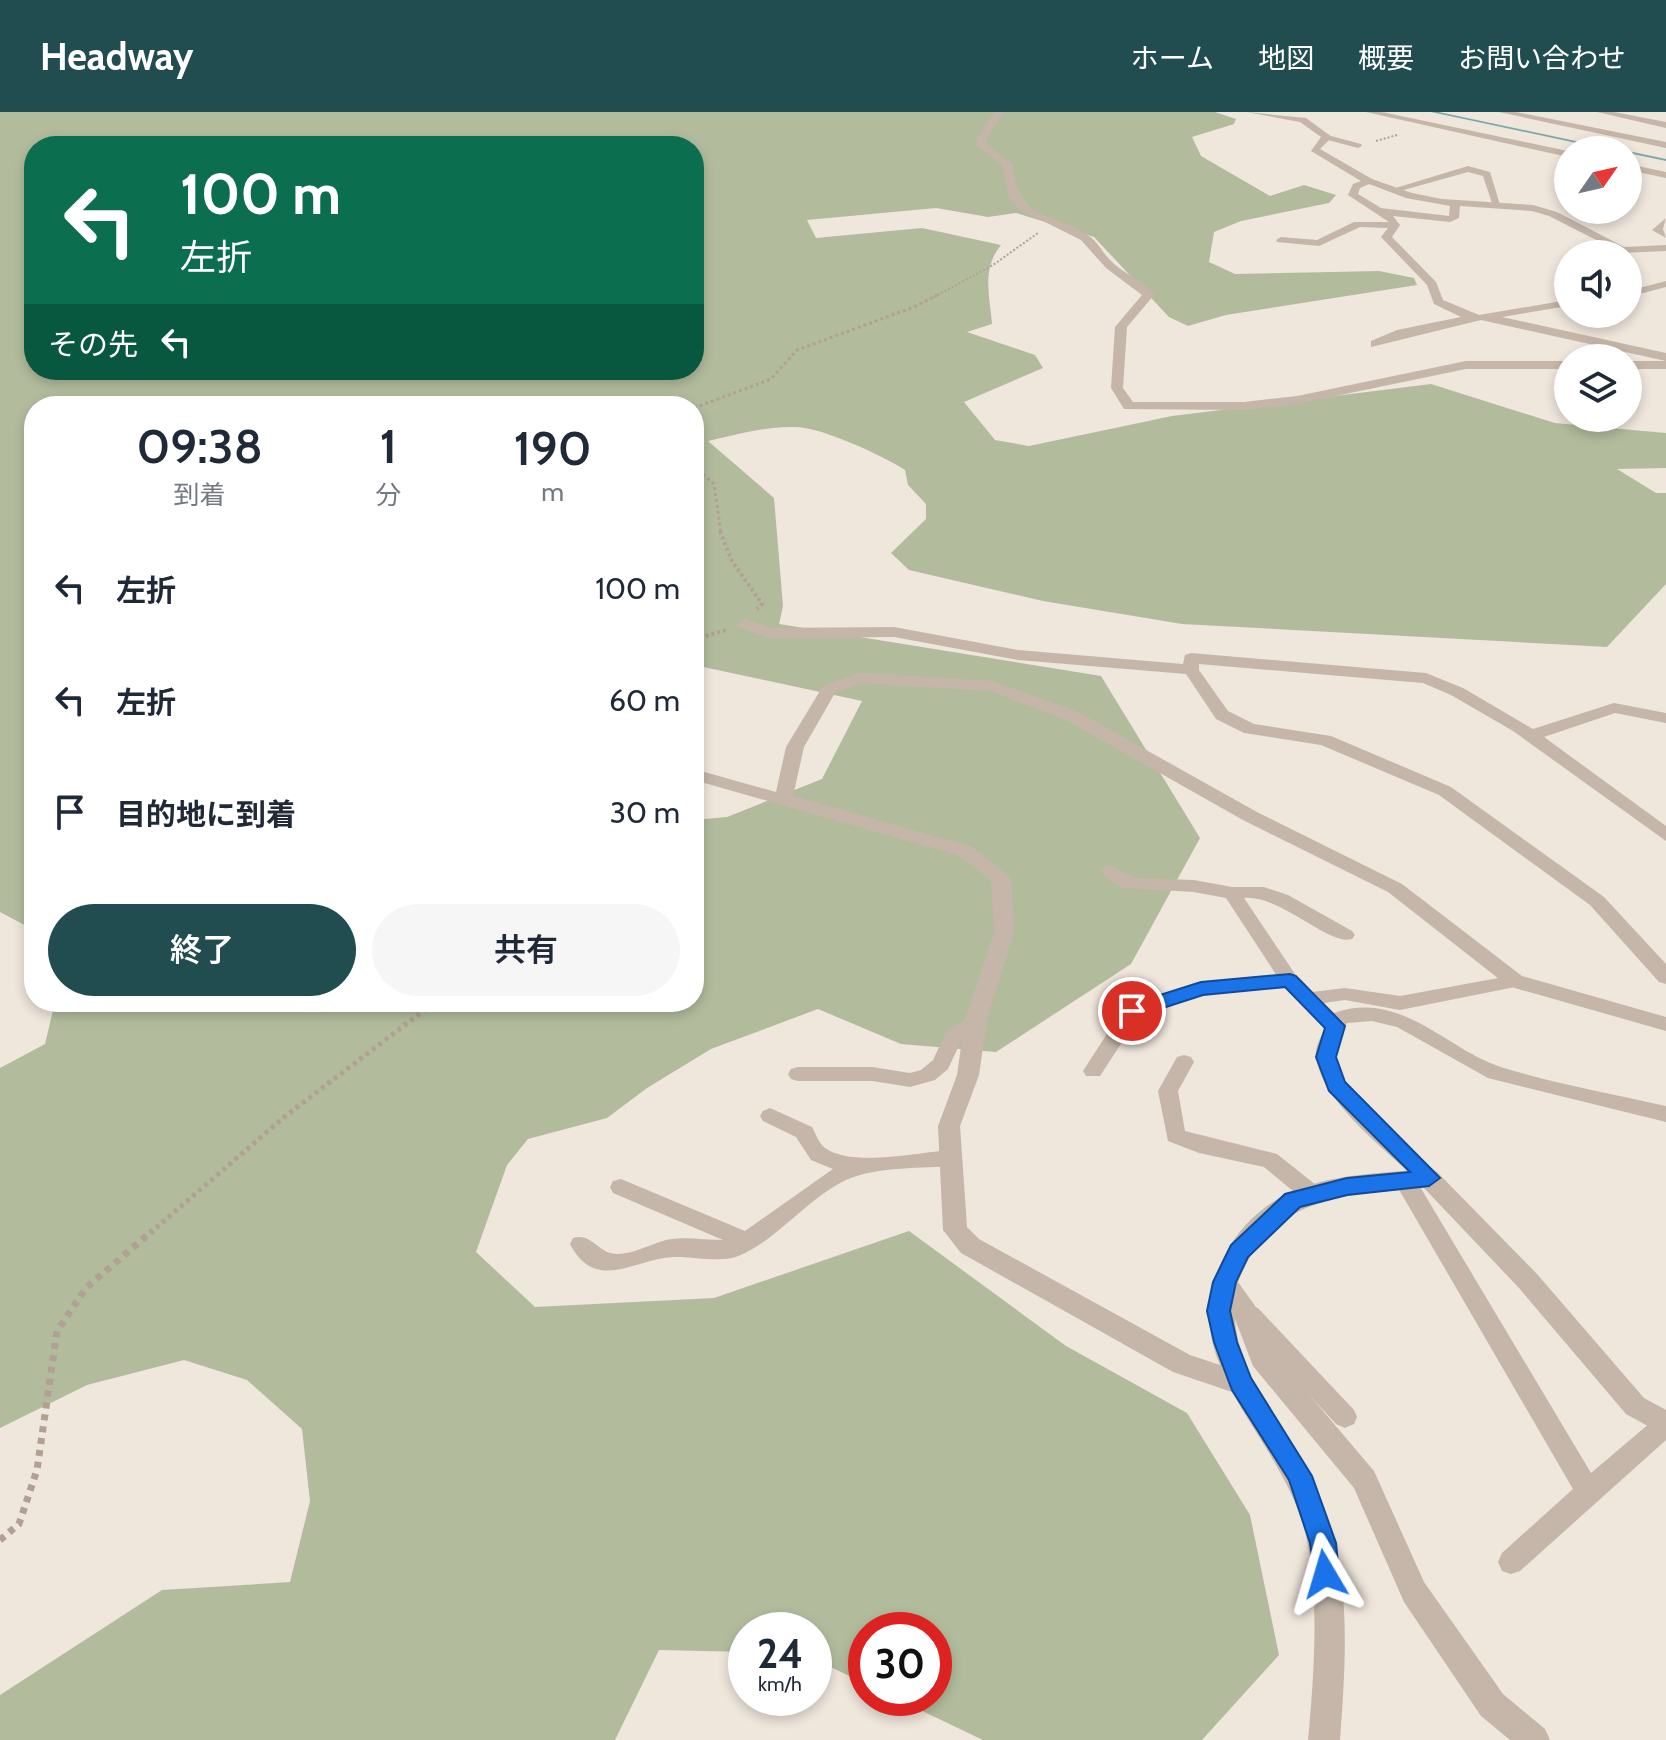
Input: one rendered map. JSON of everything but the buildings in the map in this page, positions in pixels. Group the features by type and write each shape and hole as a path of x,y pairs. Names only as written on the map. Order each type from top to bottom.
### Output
{"street":[{"path":"999,112 981,140 982,145 1008,165 1007,186 1018,206 1090,240 1103,259 1143,286 1148,295 1121,327 1117,388 1129,406 1244,406 1297,400 1466,365 1554,365"},
{"path":"1250,112 1303,120 1327,137 1316,143 1314,149 1369,181 1393,190 1455,203 1545,211 1622,250 1666,248"},
{"path":"1370,112 1554,151"},
{"path":"1503,112 1666,145"},
{"path":"1601,112 1666,124"},
{"path":"1648,112 1666,124"},
{"path":"1423,123 1437,118"},
{"path":"1661,174 1666,166"},
{"path":"1369,181 1356,186 1353,195 1388,215 1395,225"},
{"path":"1378,211 1450,219 1454,218 1455,203"},
{"path":"1666,221 1657,230 1666,235"},
{"path":"1281,240 1319,243 1358,224 1395,225"},
{"path":"1395,225 1386,237 1432,284 1438,302 1478,318 1666,357"},
{"path":"1642,290 1666,284"},
{"path":"1648,289 1666,297"},
{"path":"1375,344 1401,333 1554,305"},
{"path":"1642,365 1666,365"},
{"path":"745,624 769,633 894,632 1018,655 1191,670"},
{"path":"1666,835 1529,736 1445,685 1426,678 1191,658 1191,670 1222,715 1250,729 1325,740 1445,791 1597,901 1666,977"},
{"path":"784,797 795,747 829,690 859,678 993,686 1074,717 1250,816 1395,888 1515,981 1666,1024"},
{"path":"1529,736 1614,708 1666,718"},
{"path":"704,777 965,851 1001,878 1004,932 976,1019 968,1075 949,1126 955,1230 970,1246 1182,1364 1241,1383"},
{"path":"1324,1740 1331,1666 1323,1543 1300,1476 1241,1383 1219,1311 1224,1282 1239,1251 1266,1223 1293,1200 1347,1187 1417,1179 1528,1281 1635,1406 1666,1424"},
{"path":"1224,1282 1245,1310 1262,1358 1364,1480 1414,1592 1492,1705 1534,1740"}],"lane":[{"path":"1327,137 1358,146"},
{"path":"1393,190 1468,169 1487,174 1498,206"},
{"path":"1108,870 1124,882 1135,884 1194,886 1232,893 1258,891 1273,895 1346,935"},
{"path":"1232,893 1290,981 1336,1026"},
{"path":"1093,1071 1132,1011 1201,988 1290,981"},
{"path":"1307,999 1345,994 1400,1003 1515,981"},
{"path":"1588,1491 1417,1179 1337,1086 1326,1057 1341,1017 1372,1014 1403,1022 1495,1073 1666,1114"},
{"path":"798,1074 872,1074 910,1080 928,1075 941,1064 953,1037 976,1019"},
{"path":"1184,1062 1168,1091 1175,1136 1199,1145 1270,1160 1313,1195"},
{"path":"770,1116 805,1132 808,1148 815,1155 860,1167"},
{"path":"581,1244 596,1259 618,1263 670,1248 733,1249 833,1177 860,1167 949,1158"},
{"path":"621,1187 747,1241"},
{"path":"1245,1310 1345,1417"},
{"path":"1511,1562 1666,1424"}],"path":[{"path":"704,404 771,379 797,350 914,307 993,265 1051,224"},
{"path":"704,475 714,484 717,531 743,581 762,604 745,624 704,636"},
{"path":"0,1540 19,1524 37,1470 57,1331 86,1288 283,1118 422,1012"}],"green space":[{"path":"0,112 1215,112 1236,119 1234,124 1192,137 1201,156 1270,196 1304,185 1336,195 1329,203 1241,221 1214,232 1209,262 1235,274 1379,271 1414,278 1417,285 1226,315 1188,326 1169,317 1094,237 1016,213 988,217 936,208 807,220 816,238 922,228 1001,245 989,274 992,324 967,332 1035,355 1043,368 964,402 995,440 1029,446 1172,416 1431,384 1554,423 1554,432 1666,433 1666,468 1617,469 1656,493 1666,493 1666,584 1607,647 1182,624 1043,601 909,570 891,553 926,519 926,504 908,485 905,470 882,457 806,428 762,429 708,441 774,498 783,606 779,624 1101,676 1200,838 1131,964 996,1052 901,1044 818,1009 711,1049 647,1088 607,1118 528,1139 507,1165 476,1252 535,1307 714,1298 909,1231 1066,1346 1187,1413 1250,1515 1279,1655 1202,1740 983,1740 933,1716 952,1716 952,1612 848,1612 848,1675 832,1668 832,1612 728,1612 728,1652 659,1650 615,1740 0,1740 0,1695 162,1590 290,1582 310,1501 302,1429 247,1380 184,1360 87,1385 0,1428 0,1068 45,1044 53,1012 704,1012 704,819 727,817 822,779 862,701 704,667 704,396 24,396 24,925 0,912"}],"waterway":[{"path":"1433,112 1554,137"},
{"path":"1642,155 1666,160"}],"route":[{"path":"1132,1011 1201,988 1290,981 1336,1026 1331,1033 1326,1057 1337,1086 1429,1178 1347,1187 1293,1200 1239,1251 1224,1282 1219,1311 1225,1342 1241,1383 1300,1476 1323,1543 1325,1574"}]}
